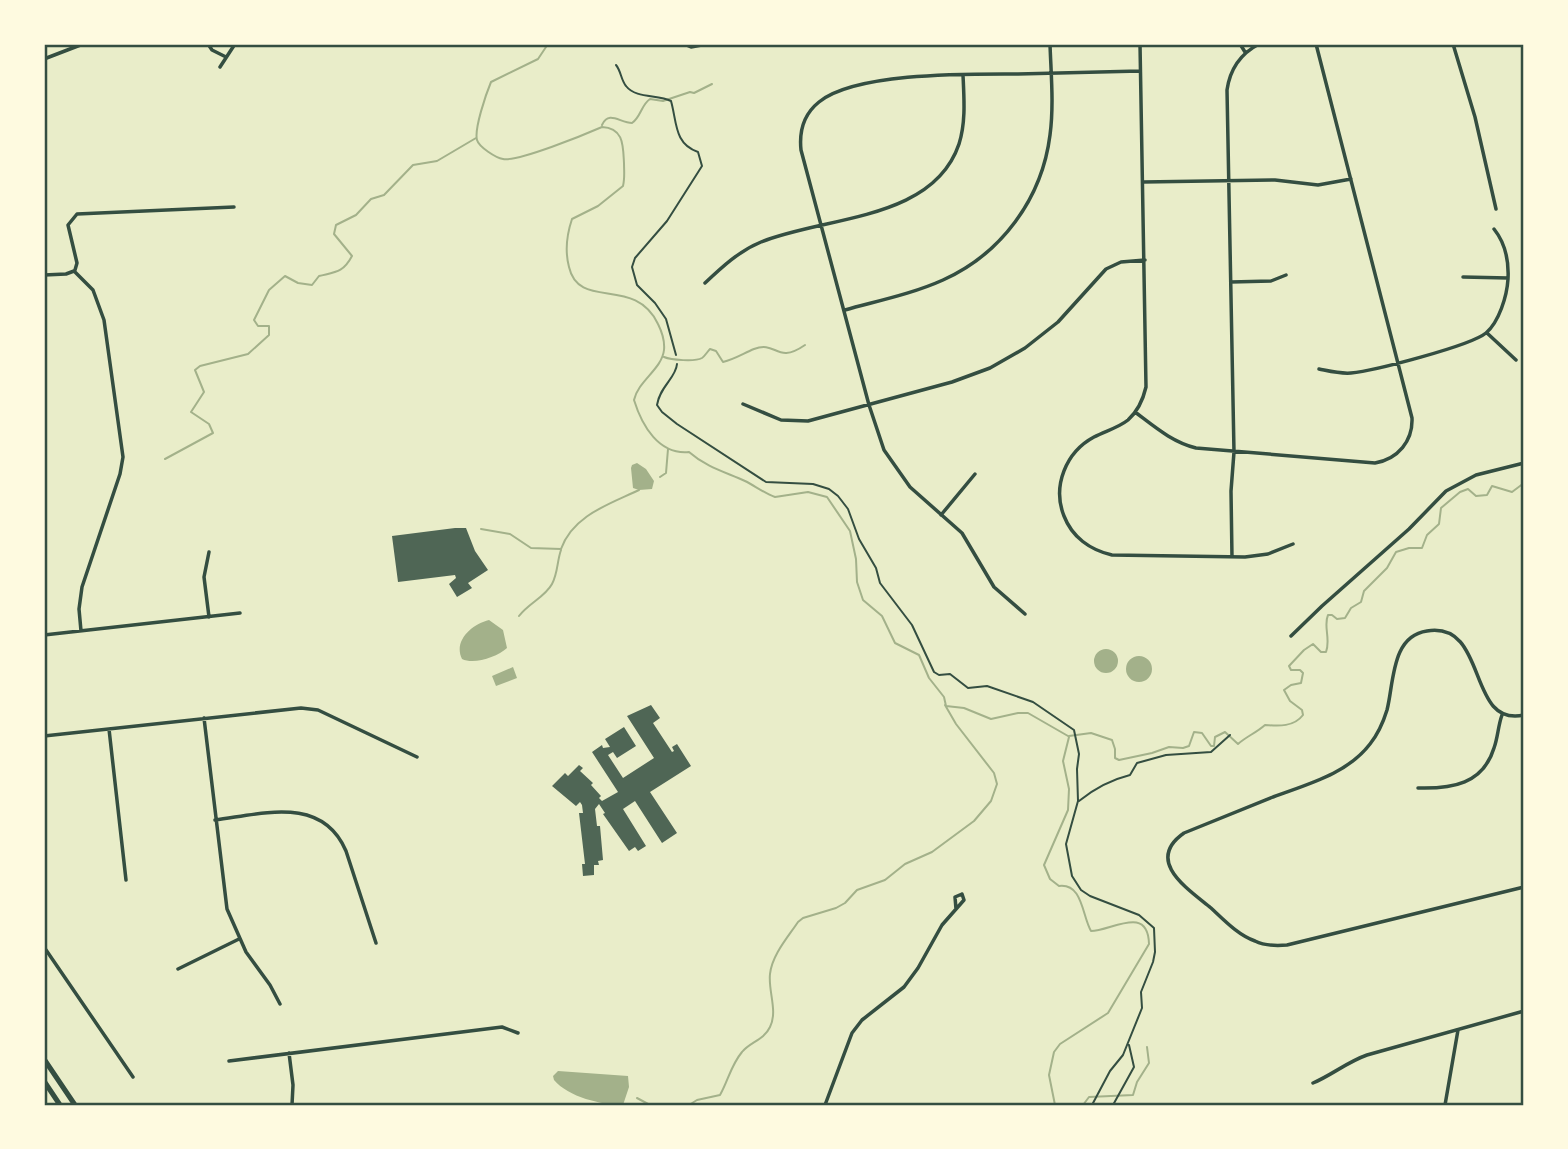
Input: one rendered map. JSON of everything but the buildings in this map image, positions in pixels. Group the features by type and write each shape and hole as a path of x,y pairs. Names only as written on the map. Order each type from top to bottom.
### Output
{"main road":[{"path":"44,1059 75,1105"},
{"path":"44,1081 60,1105"}],"street":[{"path":"44,58 83,44"},
{"path":"208,44 214,51 226,57"},
{"path":"220,67 234,44"},
{"path":"684,44 691,47 707,44"},
{"path":"844,310 941,281 972,265 1009,230 1029,201 1044,168 1051,133 1050,44"},
{"path":"1140,44 1147,379 1144,396 1135,412 1120,425 1087,441 1068,462 1060,490 1062,509 1069,526 1085,544 1112,555 1232,557 1268,554 1293,544"},
{"path":"1240,44 1245,52"},
{"path":"1232,557 1231,491 1234,452 1227,90 1231,73 1245,52 1259,44"},
{"path":"1135,412 1166,436 1185,445 1234,452 1375,463 1391,458 1408,440 1413,425 1316,44"},
{"path":"1452,44 1475,117 1496,209"},
{"path":"1026,614 994,587 969,542 921,499 896,469 879,437 800,141 803,124 812,108 826,97 874,83 919,76 1140,71"},
{"path":"705,283 724,265 748,249 774,238 902,203 923,192 941,176 954,155 962,131 963,75"},
{"path":"1143,183 1275,180 1318,185 1351,179"},
{"path":"75,271 77,263 68,225 73,217 82,212 156,212 234,207"},
{"path":"1319,369 1356,373 1463,345 1487,333 1503,304 1508,278 1503,240 1494,229"},
{"path":"743,404 781,420 798,422 952,382 1007,359 1058,322 1106,269 1121,262 1144,260"},
{"path":"44,275 75,271"},
{"path":"75,271 93,289 104,320 123,457 121,474 82,587 79,609 82,631"},
{"path":"1231,282 1264,282 1286,275"},
{"path":"1463,277 1508,278"},
{"path":"1487,333 1516,360"},
{"path":"1291,636 1409,529 1446,491 1476,475 1524,463"},
{"path":"941,516 975,474"},
{"path":"209,552 204,577 209,617"},
{"path":"44,635 240,613"},
{"path":"1524,715 1502,715 1488,701 1462,643 1442,631 1420,633 1408,640 1398,653 1383,722 1362,753 1333,774 1184,833 1170,848 1168,862 1177,880 1243,935 1259,943 1277,946 1524,887"},
{"path":"44,736 301,708 318,710 417,757"},
{"path":"1418,788 1450,788 1482,770 1492,754 1502,715"},
{"path":"204,718 224,893 239,939 280,1004"},
{"path":"109,729 126,880"},
{"path":"215,820 289,811 309,814 325,823 338,836 346,850 376,943"},
{"path":"825,1105 852,1032 862,1020 904,987 942,925 956,909"},
{"path":"178,969 239,939"},
{"path":"44,947 133,1077"},
{"path":"1313,1083 1367,1055 1524,1011"},
{"path":"229,1061 502,1027 518,1033"},
{"path":"1445,1105 1458,1030"},
{"path":"289,1054 293,1085 292,1105"}],"path":[{"path":"616,65 628,89 670,100 680,140 683,145 698,152 702,166 667,221 635,258 632,267 636,285 655,303 666,319 677,355"},
{"path":"677,364 676,371 659,393 657,405 662,412 724,457 766,482 820,485 838,496 848,509 859,539 876,568 880,583 912,625 934,672 939,675 950,674 968,688 987,686 1032,702 1071,727 1076,736 1079,754 1079,801 1066,844 1068,862 1076,884 1095,899 1139,915 1154,928 1153,962 1141,992 1142,1008 1129,1044 1092,1105"},
{"path":"1079,801 1094,789 1130,775 1138,763 1192,751 1211,752 1230,735"},
{"path":"1113,1105 1134,1067 1129,1044"}],"shaded area":[{"path":"637,463 646,469 654,481 652,489 633,488 631,468"},
{"path":"489,620 503,630 507,648 485,659 462,659 460,646 466,634 476,625"},
{"path":"1101,649 1111,649 1118,656 1118,666 1111,673 1101,673 1094,666 1094,656"},
{"path":"1139,656 1148,660 1152,669 1148,678 1139,682 1130,678 1126,669 1130,660"},
{"path":"513,667 517,678 496,686 492,676"},
{"path":"558,1071 628,1076 629,1087 623,1105 596,1102 568,1091 554,1080 553,1076"}],"waterway":[{"path":"548,44 538,59 491,82 479,120 477,140 492,154 511,159 552,147 602,127 615,131 621,139 623,186 598,206 572,219 567,255 575,280 584,288 636,301 648,309 659,327 664,343 662,357 636,393 634,400 653,437 669,449 689,452 709,465 775,497 808,492 827,497 850,531 856,559 857,582 863,600 882,616 895,643 919,655 929,678 944,697 946,706 964,708 991,719 1028,713 1068,736"},
{"path":"602,125 608,118 632,123 650,99 663,101 694,93 712,84"},
{"path":"165,459 213,433 209,424 191,412 204,392 195,370 200,366 248,354 269,335 269,326 258,326 254,320 269,290 285,276 298,283 312,285 319,276 342,269 352,256 334,234 336,225 356,215 371,199 384,195 413,165 437,161 476,138"},
{"path":"664,357 699,359 710,349 716,351 723,362 762,347 788,353 805,345"},
{"path":"660,477 666,473 668,449"},
{"path":"1069,736 1091,733 1112,740 1115,758 1119,760 1169,747 1189,746 1194,732 1202,733 1211,746 1214,746 1215,737 1225,732 1238,744 1265,725 1295,722 1303,715 1302,710 1290,701 1284,690 1301,683 1303,673 1300,670 1291,670 1289,666 1313,644 1321,652 1326,652 1328,615 1337,619 1345,618 1351,608 1361,602 1364,591 1387,568 1396,552 1422,548 1427,535 1439,524 1441,508 1460,492 1468,489 1476,496 1487,495 1492,486 1512,492 1524,483"},
{"path":"481,529 510,534 531,548 561,549 574,527 583,519 639,490"},
{"path":"519,616 552,584 561,550"},
{"path":"689,1105 697,1100 720,1095 738,1057 770,1027 773,1014 771,967 781,946 798,922 836,908 857,890 885,880 905,864 932,852 974,821 991,801 997,784 994,773 956,724 945,705"},
{"path":"1055,1105 1049,1075 1054,1052 1060,1044 1108,1013 1149,944 1147,932 1142,925 1135,922 1091,931 1077,895 1067,886 1059,886 1050,879 1044,865 1068,810 1069,789 1063,761 1069,737"},
{"path":"1083,1105 1089,1097 1133,1095 1137,1082 1149,1063 1147,1047"},
{"path":"637,1098 650,1105"}]}
